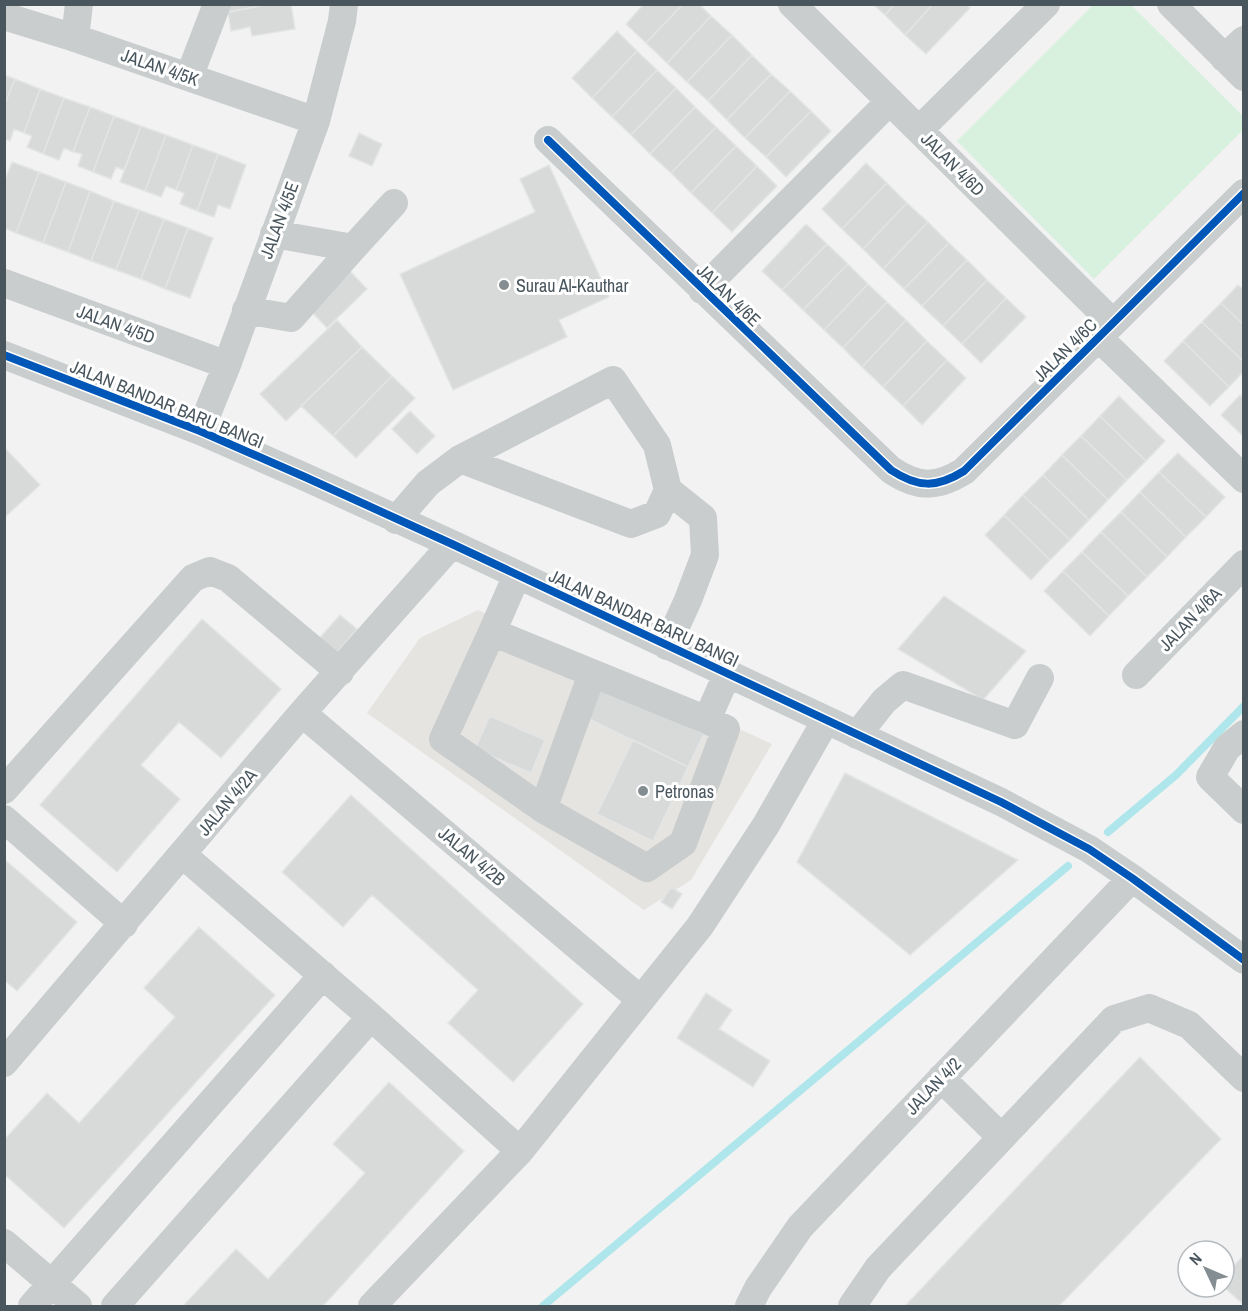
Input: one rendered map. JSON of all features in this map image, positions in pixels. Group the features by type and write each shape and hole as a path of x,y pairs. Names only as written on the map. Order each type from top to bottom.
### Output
{"street":[{"path":"75,38 79,4"},
{"path":"189,77 217,4"},
{"name":"JALAN 4/5E","path":"200,431 316,121 342,21 344,4"},
{"name":"JALAN 4/6D","path":"792,4 919,130 1244,479"},
{"path":"919,130 1046,4"},
{"path":"1171,4 1237,58"},
{"name":"JALAN 4/5K","path":"4,16 316,121"},
{"path":"702,290 890,101"},
{"name":"JALAN 4/6E","path":"548,141 891,470"},
{"name":"JALAN 4/6C","path":"891,470 906,480 926,484 949,480 964,471 1244,193"},
{"path":"246,310 291,318 394,203"},
{"path":"274,234 353,248"},
{"name":"JALAN 4/5D","path":"4,283 226,365"},
{"name":"JALAN BANDAR BARU BANGI","path":"4,354 200,431 452,544 1001,802 1089,849 1244,960"},
{"path":"396,520 428,483 460,459 613,380 657,445 668,490 703,518 705,555 667,646"},
{"path":"460,459 632,524 657,514 668,490"},
{"name":"JALAN 4/2A","path":"4,1063 302,713 452,544"},
{"name":"JALAN 4/6A","path":"1136,675 1244,564"},
{"path":"4,790 193,578 210,571 228,578 340,672"},
{"path":"492,632 726,729 683,843 647,868 543,809 443,739 517,574"},
{"path":"707,720 727,674"},
{"path":"543,809 592,675"},
{"path":"857,735 884,701 903,685 1015,725 1040,678"},
{"name":"JALAN 4/2B","path":"302,713 641,1000"},
{"path":"372,1306 520,1151 700,927 766,825 826,720"},
{"path":"1244,734 1227,748 1210,777 1244,810"},
{"path":"4,819 124,924"},
{"path":"183,855 371,1017 520,1151"},
{"name":"JALAN 4/2","path":"749,1306 758,1287 800,1227 1132,878"},
{"path":"32,1306 323,975"},
{"path":"852,1306 878,1268 1114,1019 1149,1008 1189,1025 1244,1078"},
{"path":"115,1306 371,1017"},
{"path":"941,1078 1001,1137"},
{"path":"4,1243 78,1306"}],"shaded area":[{"path":"478,610 772,744 691,880 644,910 367,713 420,638"}],"green space":[{"path":"1093,5 1131,5 1244,117 1243,130 1094,279 957,141"}],"building":[{"path":"229,4 269,4 230,12"},
{"path":"269,4 291,4 295,29 252,36 250,27 231,31 228,12"},
{"path":"644,4 683,4 646,43 626,24"},
{"path":"683,4 699,4 711,16 667,63 646,43"},
{"path":"873,4 895,4 885,15"},
{"path":"895,4 933,4 905,35 885,15"},
{"path":"933,4 966,4 970,8 926,54 905,35"},
{"path":"711,16 732,35 687,82 667,63"},
{"path":"617,31 637,51 592,98 572,78"},
{"path":"732,35 752,55 708,101 687,82"},
{"path":"637,51 657,70 612,117 592,98"},
{"path":"752,55 771,74 727,120 708,101"},
{"path":"657,70 676,88 631,135 612,117"},
{"path":"771,74 790,91 745,138 727,120"},
{"path":"4,75 15,79 4,106"},
{"path":"15,79 40,89 24,133 14,129 10,141 4,139 4,106"},
{"path":"676,88 695,107 650,154 631,135"},
{"path":"40,89 64,98 43,154 27,147 32,136 24,133"},
{"path":"790,91 811,111 766,157 745,138"},
{"path":"64,98 90,107 73,152 64,148 59,160 43,154"},
{"path":"90,107 114,116 93,172 78,166 82,154 73,152"},
{"path":"695,107 716,127 671,173 650,154"},
{"path":"811,111 831,131 786,177 766,157"},
{"path":"114,116 141,126 124,170 116,167 111,179 93,172"},
{"path":"141,126 166,135 145,191 120,182"},
{"path":"716,127 736,146 691,193 671,173"},
{"path":"359,133 382,144 372,166 349,156"},
{"path":"166,135 193,145 176,190 166,186 161,197 145,191"},
{"path":"193,145 218,154 197,211 180,204 184,193 176,190"},
{"path":"736,146 757,166 712,213 691,193"},
{"path":"218,154 246,165 230,209 218,205 214,217 197,211"},
{"path":"12,162 39,172 16,233 4,228 4,183"},
{"path":"866,163 887,183 842,229 822,209"},
{"name":"Surau Al-Kauthar","path":"549,165 609,297 559,320 567,337 453,390 400,274 535,212 520,179"},
{"path":"757,166 777,186 732,232 712,213"},
{"path":"39,172 66,182 43,243 16,233"},
{"path":"66,182 90,191 68,252 43,243"},
{"path":"887,183 907,203 863,249 842,229"},
{"path":"90,191 114,201 91,261 68,252"},
{"path":"114,201 139,210 116,270 91,261"},
{"path":"907,203 928,222 883,269 863,249"},
{"path":"139,210 164,219 141,279 116,270"},
{"path":"164,219 188,228 165,289 141,279"},
{"path":"928,222 949,243 904,289 883,269"},
{"path":"806,224 827,244 782,290 762,271"},
{"path":"188,228 213,238 190,298 165,289"},
{"path":"949,243 967,260 922,306 904,289"},
{"path":"827,244 848,264 803,310 782,290"},
{"path":"967,260 987,280 943,326 922,306"},
{"path":"848,264 868,284 824,330 803,310"},
{"path":"348,269 367,289 327,328 308,308"},
{"path":"987,280 1006,298 962,344 943,326"},
{"path":"868,284 887,302 843,348 824,330"},
{"path":"1238,285 1244,290 1244,325 1221,303"},
{"path":"1006,298 1026,317 981,363 962,344"},
{"path":"887,302 906,320 862,367 843,348"},
{"path":"1221,303 1244,325 1244,362 1202,322"},
{"path":"337,320 362,347 286,421 260,394"},
{"path":"906,320 927,341 883,387 862,367"},
{"path":"1202,322 1244,362 1244,371 1229,387 1183,341"},
{"path":"927,341 947,360 903,406 883,387"},
{"path":"1183,341 1229,387 1210,406 1164,361"},
{"path":"362,347 392,376 333,436 301,406"},
{"path":"947,360 966,378 922,425 903,406"},
{"path":"392,376 415,398 356,458 333,436"},
{"path":"1240,395 1244,399 1244,437 1221,415"},
{"path":"1119,396 1165,441 1146,461 1100,416"},
{"path":"410,411 435,436 417,454 392,429"},
{"path":"1100,416 1146,461 1127,480 1081,436"},
{"path":"1081,436 1127,480 1108,500 1062,455"},
{"path":"4,447 40,485 4,518"},
{"path":"1178,453 1225,497 1206,517 1159,472"},
{"path":"1062,455 1108,500 1089,520 1043,475"},
{"path":"1159,472 1206,517 1186,537 1140,492"},
{"path":"1043,475 1089,520 1070,540 1023,495"},
{"path":"1140,492 1186,537 1167,557 1121,512"},
{"path":"1023,495 1070,540 1050,560 1004,515"},
{"path":"1121,512 1167,557 1147,577 1101,532"},
{"path":"1004,515 1050,560 1031,580 985,535"},
{"path":"1101,532 1147,577 1128,596 1082,552"},
{"path":"1082,552 1128,596 1109,616 1063,571"},
{"path":"1063,571 1109,616 1090,636 1044,591"},
{"path":"944,596 1026,651 983,700 898,649"},
{"path":"340,615 357,629 334,656 317,641"},
{"path":"202,619 281,689 221,758 179,722 141,765 180,799 117,872 40,805"},
{"path":"600,685 704,734 688,767 585,717"},
{"path":"490,716 545,740 531,773 475,749"},
{"name":"Petronas","path":"633,740 688,767 653,841 597,814"},
{"path":"845,773 1018,860 910,955 797,862"},
{"path":"351,795 583,1004 513,1082 448,1023 478,990 372,895 343,927 282,872"},
{"path":"4,859 77,922 17,991 4,980"},
{"path":"671,887 682,894 672,909 661,902"},
{"path":"199,927 275,995 64,1228 4,1174 4,1140 47,1093 79,1123 175,1017 144,988"},
{"path":"706,993 732,1010 719,1029 770,1061 753,1087 677,1038"},
{"path":"1140,1057 1221,1139 1059,1306 905,1306"},
{"path":"389,1082 464,1151 323,1306 183,1306 236,1249 268,1279 365,1173 333,1144"},
{"path":"1244,1255 1244,1305 1236,1298 1236,1263"}],"waterway":[{"path":"1108,832 1176,775 1244,706"},
{"path":"543,1306 1068,866"}],"cycle path":[{"path":"548,140 891,470 910,480 928,484 945,481 964,471 1244,193"},
{"path":"4,355 200,431 305,477 1001,802 1089,849 1244,960"}],"place":[{"name":"Surau Al-Kauthar","path":"504,285"},
{"name":"Petronas","path":"643,791"}]}
